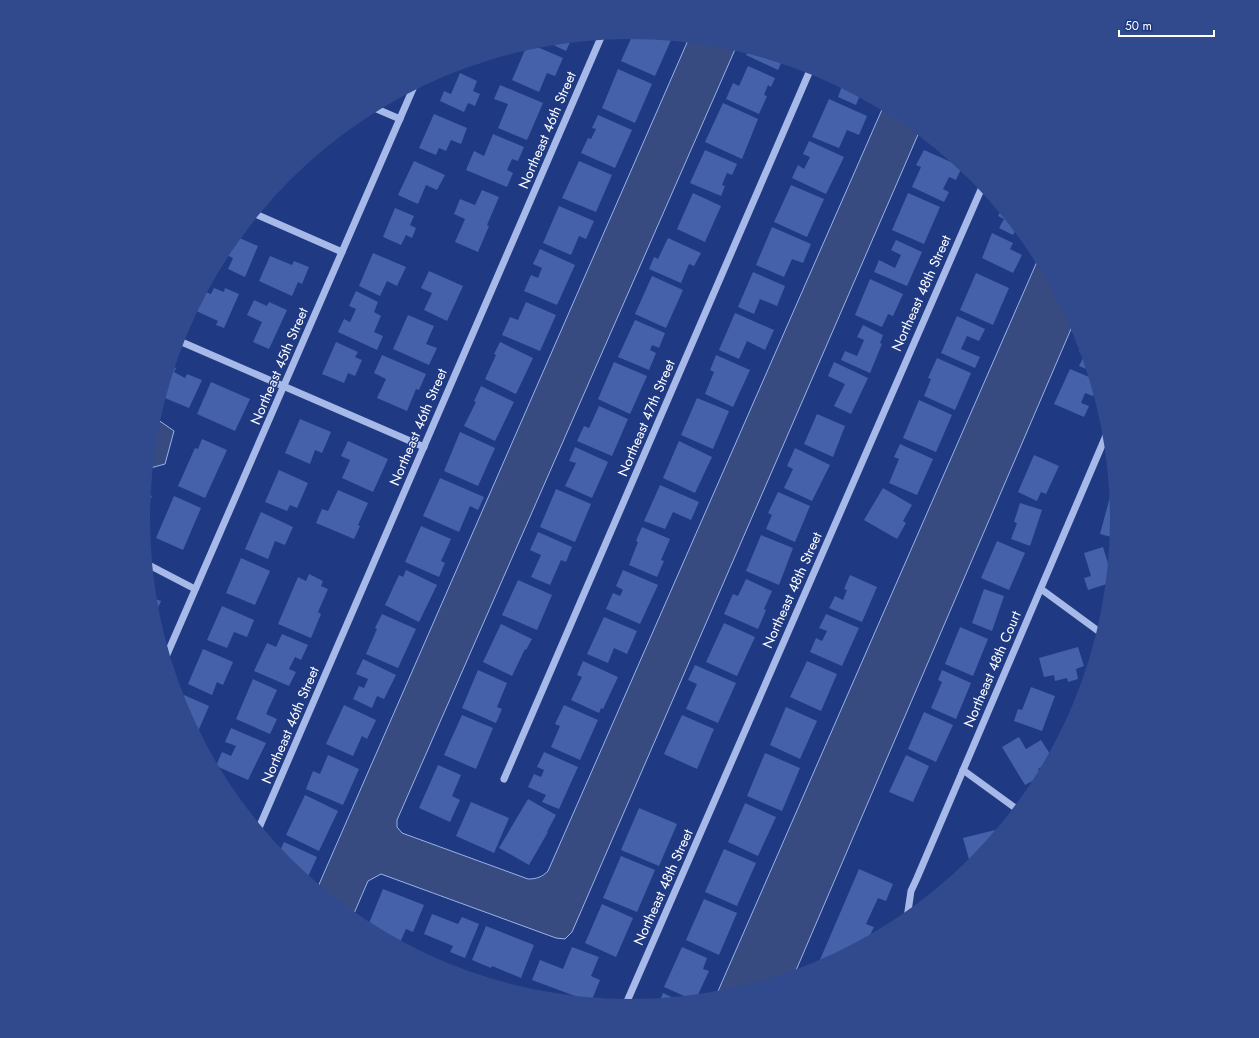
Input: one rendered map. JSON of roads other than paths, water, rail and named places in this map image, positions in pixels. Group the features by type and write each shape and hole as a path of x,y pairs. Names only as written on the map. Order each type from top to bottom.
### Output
{"street":[{"name":"Northeast 46th Street","path":"260,825 600,40"},
{"name":"Northeast 47th Street","path":"504,779 808,74"},
{"name":"Northeast 45th Street","path":"168,651 412,92"},
{"path":"379,110 400,119"},
{"name":"Northeast 48th Street","path":"628,999 980,192"},
{"path":"259,215 342,252"},
{"path":"183,343 424,447"},
{"name":"Northeast 48th Court","path":"908,910 911,891 1103,443"},
{"path":"153,567 195,589"},
{"path":"1041,589 1096,629"},
{"path":"963,770 1013,807"}],"water":[{"path":"687,43 735,51 397,820 397,827 402,833 528,879 534,879 544,875 548,871 882,111 918,135 572,932 565,939 556,938 381,874 368,881 355,912 319,885"},
{"path":"1036,264 1060,307 1071,330 797,969 754,983 718,991"},
{"path":"160,421 174,431 165,464 153,467"}]}
